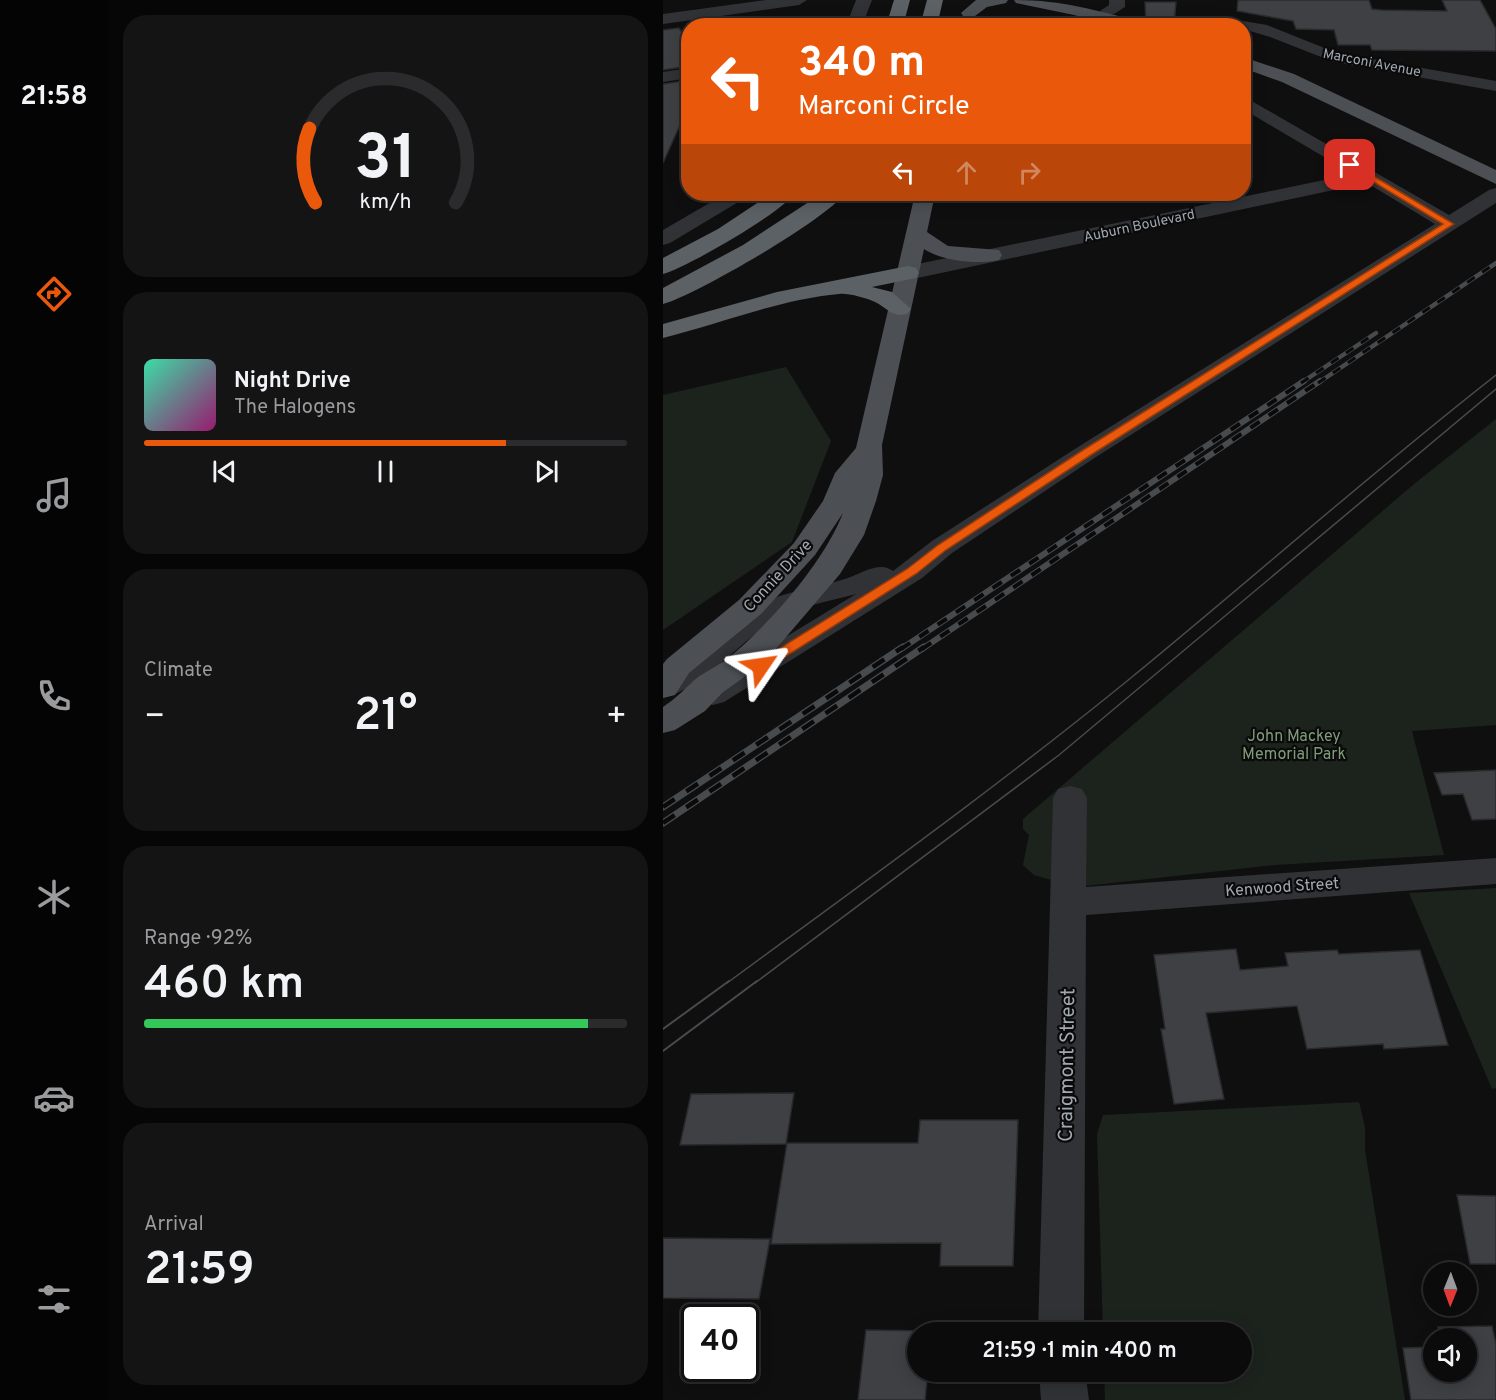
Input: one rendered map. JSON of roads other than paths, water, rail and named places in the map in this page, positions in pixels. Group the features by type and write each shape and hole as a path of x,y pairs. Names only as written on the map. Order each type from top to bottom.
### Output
{"highway":[{"path":"897,18 903,0"},
{"path":"930,18 935,0"},
{"path":"663,267 692,253 774,201"},
{"path":"663,297 739,259 803,218 825,201"},
{"path":"663,331 777,299 908,273"},
{"path":"843,287 884,297 899,309"}],"main road":[{"path":"969,13 983,3 1000,0"},
{"path":"1021,0 1106,18"},
{"path":"1052,0 1112,6 1143,18"},
{"path":"1251,55 1276,66 1288,78"},
{"path":"1251,65 1288,78 1496,178"},
{"name":"Connie Drive","path":"663,722 693,703 710,685 736,668 764,643 829,568 849,535 869,474 869,445 923,201"},
{"path":"915,234 943,252 991,255"},
{"name":"Connie Drive","path":"663,687 678,666 750,607 805,549 837,501 849,474 869,445"}],"street":[{"path":"667,16 799,0"},
{"path":"857,18 864,0"},
{"name":"Marconi Avenue","path":"1251,25 1334,57 1496,86"},
{"path":"663,76 681,74"},
{"path":"1251,106 1449,224"},
{"name":"Auburn Boulevard","path":"908,273 1369,177"},
{"path":"693,703 721,691 902,578 942,547 1087,452 1496,194"},
{"path":"663,239 726,201"},
{"path":"663,687 692,672 743,628 766,613 804,598 863,584 942,547"},
{"name":"Craigmont Street","path":"1061,1322 1070,798"},
{"name":"Kenwood Street","path":"1068,902 1496,871"},
{"path":"1063,1382 1065,1400"}],"tram line":[{"path":"727,983 931,833 1083,717 1496,375"},
{"path":"755,983 1059,755 1496,389"},
{"path":"663,1029 729,981"},
{"path":"663,1051 757,981"}],"railway":[{"path":"1318,383 1496,263"},
{"path":"1304,381 1376,333"},
{"path":"901,649 1304,381"},
{"path":"922,649 1320,381"},
{"path":"663,807 903,647"},
{"path":"663,823 924,647"}],"park label":[{"name":"John Mackey Memorial Park","path":"1294,744"}]}
